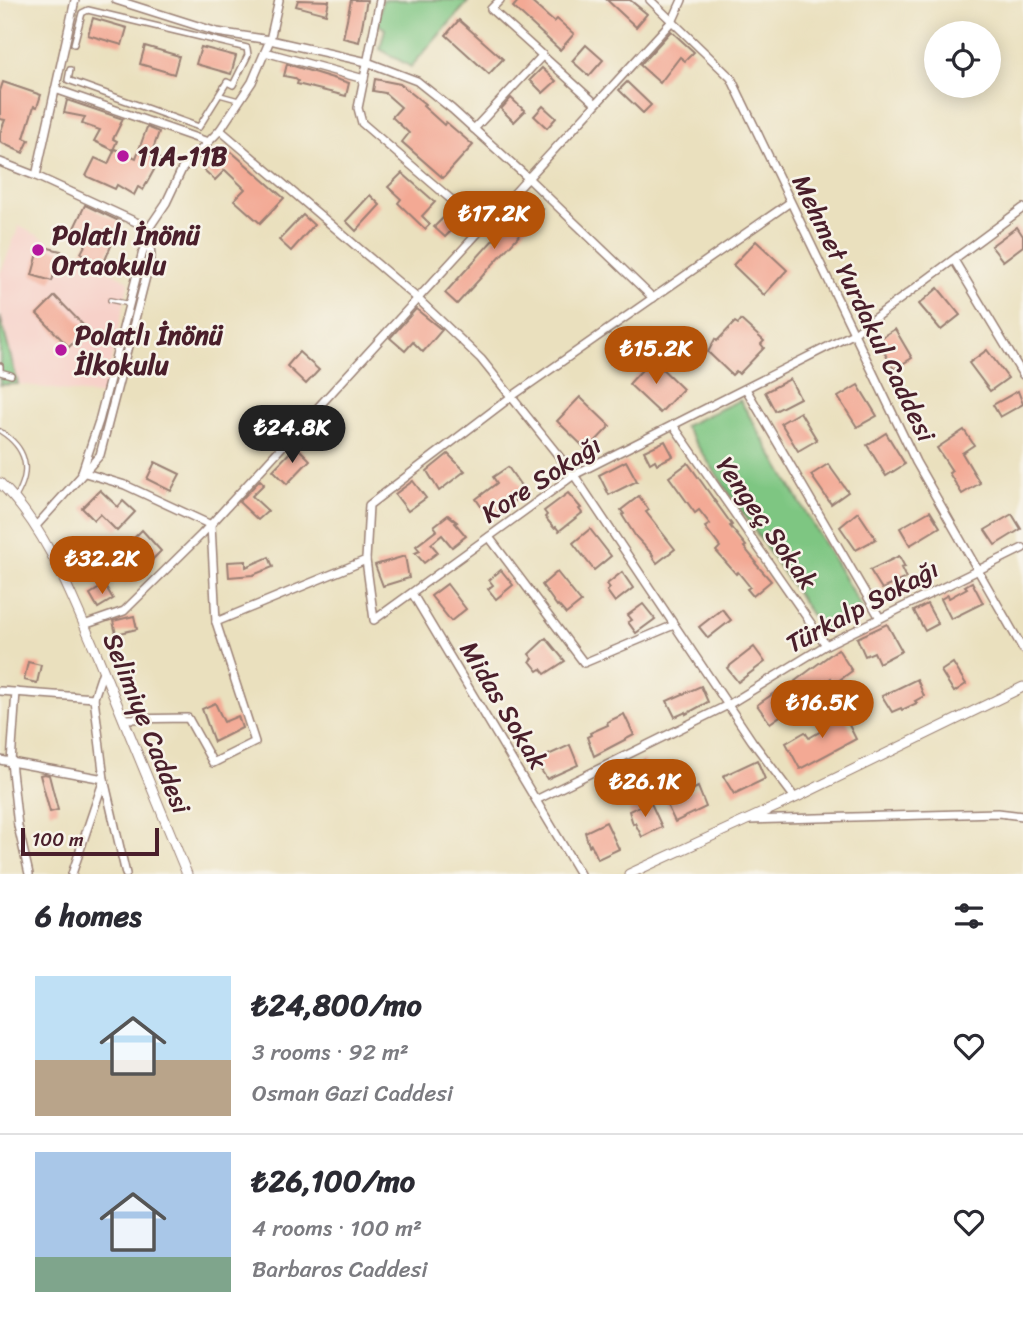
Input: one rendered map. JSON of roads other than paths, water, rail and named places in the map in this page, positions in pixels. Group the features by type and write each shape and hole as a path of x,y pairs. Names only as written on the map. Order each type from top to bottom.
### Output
{"street":[{"path":"36,176 75,0"},
{"path":"116,0 134,3 217,32 270,40 367,62 417,81 527,177 653,298"},
{"path":"82,472 99,421 149,228 166,202 182,169 220,130 252,82 270,40 279,0"},
{"path":"380,0 358,108 362,122 482,226"},
{"path":"500,0 491,9 595,103"},
{"name":"Mehmet Yurdakul Caddesi","path":"650,0 731,78 916,462 1023,649"},
{"path":"84,625 124,611 211,526 482,226 673,20 682,0"},
{"path":"70,70 68,80 199,127 227,82 233,85 248,55 247,48 88,10 82,13 74,44"},
{"path":"265,52 364,79"},
{"path":"474,129 543,55"},
{"path":"55,89 208,142"},
{"path":"220,130 417,298 481,359 574,475 728,705 795,798"},
{"path":"0,162 149,228"},
{"path":"216,622 366,560 369,505 511,397 789,203"},
{"name":"Kore Sokağı","path":"366,560 374,620 574,475 853,334 1023,208"},
{"path":"36,526 100,455 151,257 149,228"},
{"path":"954,260 1023,375"},
{"path":"1015,362 1023,356"},
{"path":"0,366 0,372 12,375"},
{"path":"746,389 880,618"},
{"name":"Yengeç Sokak","path":"673,425 826,645"},
{"path":"82,472 125,485 211,526"},
{"name":"Selimiye Caddesi","path":"0,483 36,526 84,625 187,874"},
{"path":"123,719 188,718 213,763 255,742 216,622 211,526"},
{"path":"489,537 584,663 674,625"},
{"name":"Türkalp Sokağı","path":"536,800 728,705 826,645 1023,548"},
{"name":"Midas Sokak","path":"412,593 580,874"},
{"path":"103,671 93,698 104,779 126,874"},
{"path":"629,874 795,798 1023,687"},
{"path":"0,691 93,698"},
{"path":"16,692 11,761 18,826 29,874"},
{"path":"0,760 104,779"},
{"path":"72,874 104,779"},
{"path":"745,820 998,813 1023,816"}],"lane":[{"path":"220,95 239,101"},
{"path":"110,300 138,307"},
{"path":"0,431 18,447 25,462 23,484 15,498"}],"place":[{"name":"11A-11B","path":"123,156"},
{"name":"Polatlı İnönü Ortaokulu","path":"38,250"},
{"name":"Polatlı İnönü İlkokulu","path":"61,350"}]}
